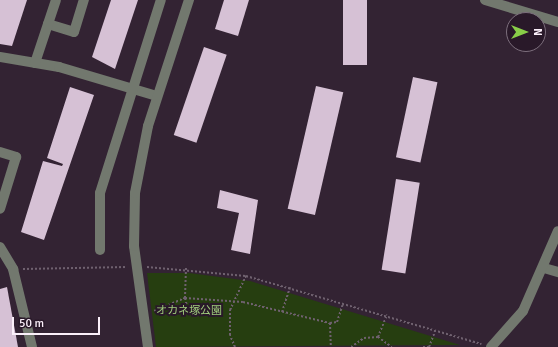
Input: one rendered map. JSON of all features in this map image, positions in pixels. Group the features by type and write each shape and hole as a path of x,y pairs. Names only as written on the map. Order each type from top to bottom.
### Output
{"street":[{"path":"35,63 56,0"},
{"path":"48,24 74,32 84,0"},
{"path":"100,250 100,193 131,88 161,0"},
{"path":"148,347 137,267 135,193 157,96 190,0"},
{"path":"485,0 500,2 558,22"},
{"path":"0,57 35,63 157,96"},
{"path":"0,152 16,157 0,209"},
{"path":"488,346 523,311 544,268 558,232"},
{"path":"0,247 13,269 32,347"},
{"path":"544,268 558,272"}],"path":[{"path":"13,269 137,267 186,268 246,276 387,315 435,331 488,346"},
{"path":"186,268 185,298 189,314"},
{"path":"235,347 230,335 230,310 246,276"},
{"path":"282,312 290,287"},
{"path":"151,312 185,298 235,302 330,323 337,322 343,303"},
{"path":"378,337 387,315"},
{"path":"330,323 331,347"},
{"path":"423,347 429,347 435,331"},
{"path":"351,347 364,338 378,337 392,347"}],"green space":[{"name":"オカネ塚公園","path":"147,273 189,273 250,281 460,345 156,347"}],"building":[{"path":"0,0 27,0 12,46 0,44"},
{"path":"111,0 138,0 115,69 92,57"},
{"path":"224,0 249,0 238,36 215,29"},
{"path":"343,0 367,0 367,65 343,65"},
{"path":"204,47 227,55 196,143 174,135"},
{"path":"413,77 437,82 420,162 396,157"},
{"path":"316,86 343,92 315,215 288,209"},
{"path":"70,87 94,95 44,240 21,232 43,161 62,166 63,164 47,158"},
{"path":"396,179 420,183 405,274 382,270"},
{"path":"220,190 258,200 250,254 231,250 239,213 217,208"},
{"path":"7,287 18,347 0,347 0,289"}]}
